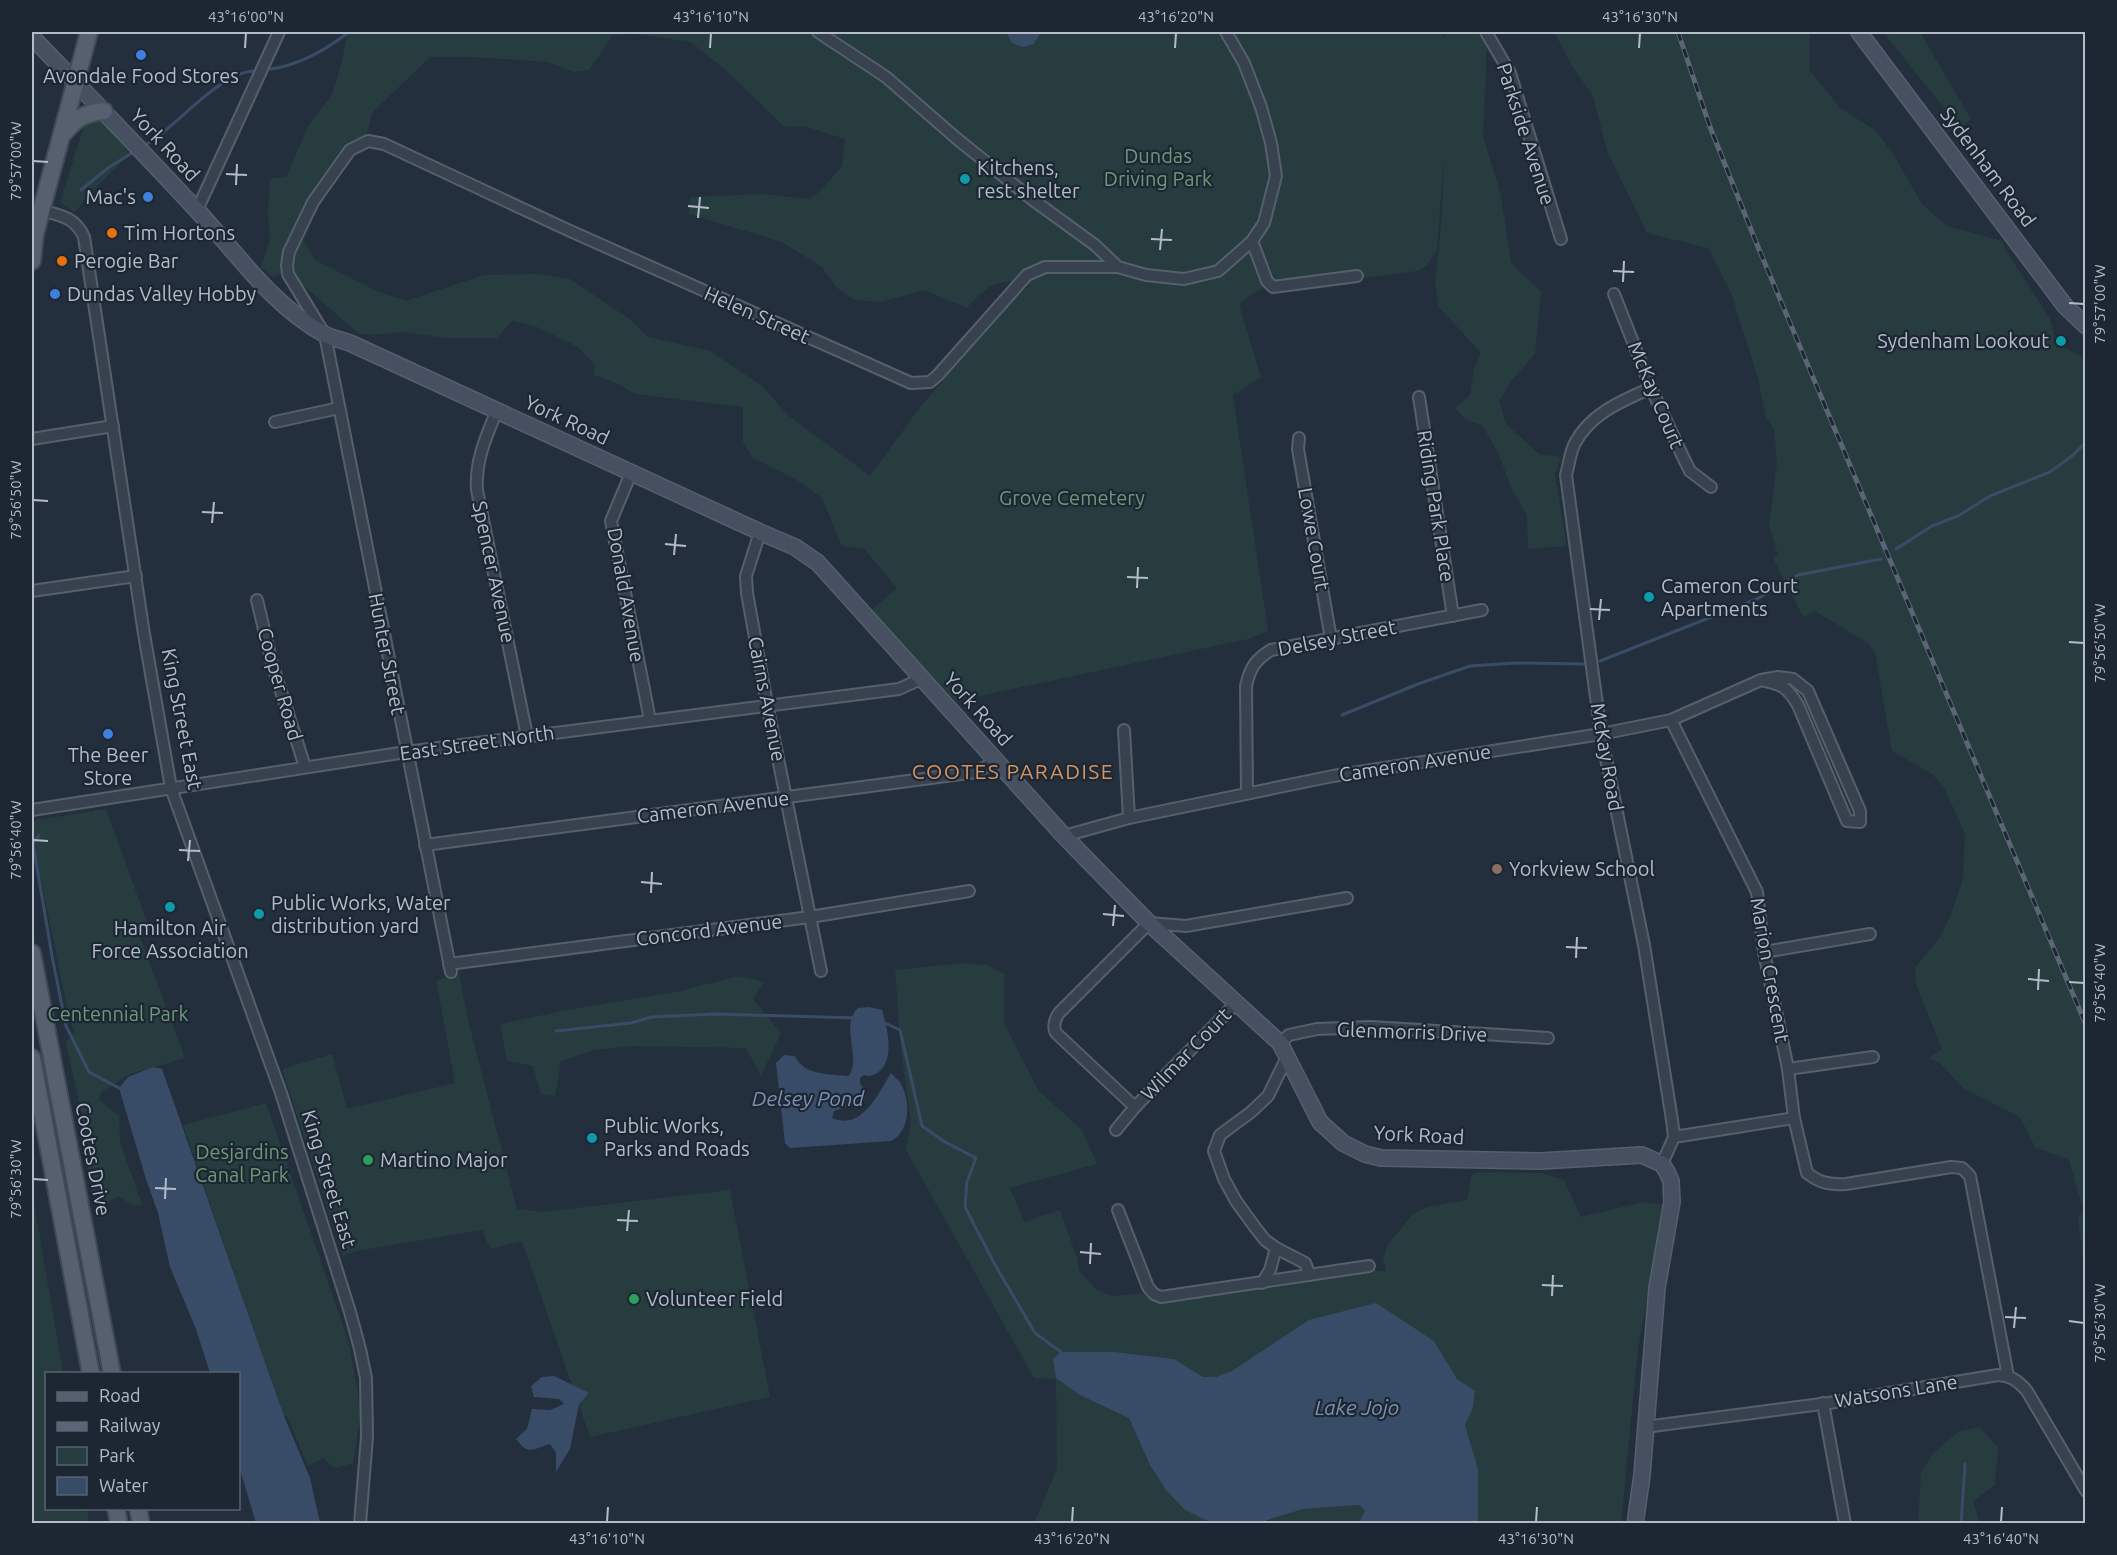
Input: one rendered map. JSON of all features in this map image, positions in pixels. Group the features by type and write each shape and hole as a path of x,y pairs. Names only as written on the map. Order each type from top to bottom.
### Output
{"main road":[{"path":"32,261 33,236 89,32"},
{"path":"61,136 79,117 87,113 104,111"},
{"name":"Cootes Drive","path":"32,953 112,1372"},
{"path":"32,1058 91,1372"}],"street":[{"path":"197,210 279,32"},
{"path":"818,32 886,77 956,138 1033,200 1095,245 1118,267 1146,275 1184,279 1218,271 1252,240 1266,217 1276,176 1271,143 1261,107 1244,63 1226,32"},
{"name":"Parkside Avenue","path":"1486,32 1510,73 1561,239"},
{"name":"Sydenham Road","path":"1859,32 2066,306 2085,326"},
{"name":"York Road","path":"32,37 197,210 276,298 297,316 326,335 350,343 795,547 818,563 1064,836 1149,923 1281,1043 1320,1122 1343,1143 1365,1154 1381,1158 1541,1161 1642,1155 1662,1164"},
{"name":"Helen Street","path":"326,335 288,274 286,265 289,252 313,202 350,150 368,141 384,144 589,240 911,383 930,382 938,375 1023,277 1045,267 1118,267"},
{"name":"King Street East","path":"41,210 72,221 78,225 84,237 171,788 281,1093 360,1349 366,1378 367,1437 360,1524"},
{"path":"1252,240 1270,286 1357,276"},
{"name":"McKay Court","path":"1614,294 1651,388 1690,471 1712,487"},
{"name":"Hunter Street","path":"326,335 450,968"},
{"name":"McKay Road","path":"1651,388 1616,403 1592,420 1574,443 1566,475 1601,734 1644,945 1674,1137"},
{"name":"Riding Park Place","path":"1419,397 1453,616"},
{"path":"275,422 339,408"},
{"name":"Spencer Avenue","path":"496,410 478,459 477,490 527,736"},
{"path":"32,439 113,426"},
{"name":"Lowe Court","path":"1299,438 1298,449 1331,639"},
{"name":"Donald Avenue","path":"631,473 611,521 650,720"},
{"name":"Cairns Avenue","path":"760,532 746,576 747,593 785,798 821,971"},
{"path":"32,591 136,576"},
{"name":"Cooper Road","path":"257,600 272,663 305,767"},
{"name":"Delsey Street","path":"1247,793 1246,686 1257,658 1271,650 1482,610"},
{"name":"Cameron Avenue","path":"1064,836 1129,818 1333,776 1601,734 1671,720 1761,680 1778,677 1793,679 1808,691 1860,811 1860,822 1847,821 1798,705 1791,694 1786,688 1761,680"},
{"name":"East Street North","path":"32,810 406,752 899,688 923,678"},
{"name":"Marion Crescent","path":"1671,720 1757,892 1764,951 1788,1069 1794,1118 1807,1173 1816,1180 1829,1185 1951,1167 1962,1168 1970,1176 2008,1376"},
{"path":"1124,730 1129,818"},
{"name":"Cameron Avenue","path":"425,845 976,772 997,761"},
{"name":"Concord Avenue","path":"450,968 810,917 969,891"},
{"path":"1149,923 1186,926 1347,898"},
{"name":"Wilmar Court","path":"1136,1107 1057,1034 1054,1028 1056,1016 1149,923"},
{"path":"1764,951 1870,933"},
{"name":"Wilmar Court","path":"1116,1130 1237,1002"},
{"name":"Glenmorris Drive","path":"1281,1043 1288,1035 1317,1029 1371,1027 1548,1038"},
{"path":"1287,1057 1268,1096 1220,1135 1214,1151 1224,1179 1236,1201 1265,1240 1305,1263 1310,1275"},
{"path":"1788,1069 1872,1057"},
{"path":"1635,1524 1657,1288 1671,1202 1671,1181 1662,1164 1674,1137 1794,1118"},
{"path":"1118,1210 1148,1287 1154,1294 1161,1297 1369,1266"},
{"path":"1262,1283 1270,1270 1276,1248"},
{"name":"Watsons Lane","path":"1645,1427 1823,1403 1998,1375 2008,1376"},
{"path":"2008,1376 2017,1380 2027,1391 2085,1491"},
{"path":"1823,1403 1845,1524"}],"green space":[{"path":"348,32 807,32 850,59 817,32 1441,32 1445,38 1444,32 1479,32 1487,42 1483,136 1501,195 1511,263 1541,292 1535,354 1512,380 1499,401 1506,424 1539,454 1561,457 1555,475 1567,546 1528,549 1527,515 1512,490 1498,452 1482,425 1466,420 1455,408 1470,395 1474,369 1481,353 1439,307 1435,285 1442,216 1444,155 1437,250 1427,265 1417,271 1276,289 1266,281 1261,281 1263,287 1239,304 1261,377 1233,395 1268,631 1248,639 956,701 870,611 897,588 864,549 842,546 822,498 797,480 753,458 743,442 743,407 635,394 617,383 593,375 596,366 578,347 535,326 512,321 497,338 446,338 404,332 370,335 358,333 295,278 294,268 273,277 261,267 270,241 268,214 270,179 287,176 308,126 332,95","holes":["628,33 691,42 729,73 784,127 804,126 845,139 842,166 820,191 809,199 763,194 691,197 689,214 782,242 822,267 837,288 854,300 880,302 925,290 967,308 995,284 1010,282 1031,285 1016,296 921,406 870,476 789,416 761,385 710,351 648,337 631,320 570,279 539,274 484,275 406,301 379,292 315,260 302,237 350,154 365,142 372,113 430,57 473,57 548,62 573,72 589,70 612,36"]},
{"path":"1554,32 1810,32 1809,69 1840,108 1875,130 1892,152 1922,204 1947,226 2002,241 2050,319 2056,343 2085,358 2085,1269 2078,1220 2083,1209 2069,1160 2035,1147 2020,1117 1963,1088 1941,1064 1929,1058 1942,1049 1916,984 1915,968 1940,937 1950,917 1963,879 1965,834 1944,787 1932,774 1892,751 1875,653 1869,644 1815,611 1803,617 1773,558 1778,555 1769,526 1777,463 1774,428 1766,418 1758,378 1731,293 1708,248 1647,233 1607,151 1593,96 1572,66"},
{"path":"1883,32 1920,32 1971,119 1960,128"},
{"path":"90,120 103,121 130,154 90,193 75,212 60,202 84,126"},
{"name":"Centennial Park","path":"106,809 151,933 140,937 185,1058 130,1074 101,1092 99,1100 119,1116 120,1141 142,1205 133,1205 118,1196 105,1204 91,1193 87,1161 89,1149 66,1042 75,1032 70,1021 32,837 32,823 37,820"},
{"path":"962,963 988,965 1004,974 1004,1023 1038,1090 1082,1130 1097,1164 1010,1188 1024,1222 1060,1210 1077,1258 1079,1271 1097,1290 1111,1296 1324,1271 1386,1271 1383,1258 1388,1244 1413,1214 1428,1207 1467,1200 1472,1174 1482,1172 1541,1173 1564,1180 1581,1217 1643,1202 1663,1205 1638,1349 1621,1523 1478,1523 1478,1469 1465,1425 1473,1408 1475,1391 1457,1380 1434,1341 1232,1371 1216,1377 1203,1377 1174,1359 1115,1352 1061,1352 1129,1418 1185,1510 1212,1523 1034,1523 1057,1469 1056,1379 1034,1378 906,1150 911,1122 901,1051 895,970"},
{"path":"459,975 469,1024 517,1209 542,1212 730,1190 770,1397 590,1437 522,1241 490,1249 482,1230 357,1251 343,1256 282,1069 332,1054 347,1109 455,1083 436,980"},
{"path":"739,976 764,982 753,999 781,1033 761,1076 746,1048 635,1046 594,1050 561,1061 555,1096 541,1094 533,1066 507,1061 500,1024 676,992"},
{"name":"Desjardins Canal Park","path":"266,1103 349,1343 361,1412 353,1463 335,1468 323,1458 308,1466 287,1416 284,1416 183,1125"},
{"path":"32,1192 63,1372 45,1372 45,1510 87,1510 89,1523 32,1523"},
{"path":"1980,1427 1998,1448 1995,1485 1973,1501 1980,1523 1918,1523 1921,1473 1934,1452 1960,1431"},
{"path":"1359,1505 1366,1510 1359,1523 1258,1524 1303,1509"}],"water":[{"path":"1006,32 1041,32 1034,44 1023,47 1012,43"},
{"name":"Delsey Pond","path":"869,1007 882,1010 888,1043 886,1060 883,1068 877,1073 860,1078 860,1083 866,1093 865,1100 834,1111 832,1118 843,1121 860,1115 875,1100 891,1073 901,1084 906,1099 907,1116 902,1130 891,1141 790,1148 785,1143 776,1063 784,1055 795,1056 799,1063 811,1071 849,1076 853,1060 850,1024 858,1008"},
{"path":"153,1067 162,1069 284,1416 310,1478 320,1523 256,1523 240,1469 240,1372 210,1372 196,1329 170,1267 158,1213 119,1088 128,1077"},
{"name":"Lake Jojo","path":"1376,1303 1434,1341 1457,1379 1475,1391 1473,1408 1465,1425 1478,1469 1478,1523 1359,1523 1365,1510 1359,1505 1303,1509 1258,1523 1212,1523 1185,1510 1166,1490 1150,1465 1129,1418 1080,1395 1056,1378 1053,1359 1061,1352 1115,1352 1174,1359 1203,1377 1216,1377 1232,1371 1309,1320"},
{"path":"554,1376 589,1393 579,1404 570,1449 556,1472 556,1453 550,1444 531,1450 524,1448 516,1439 527,1429 532,1409 550,1410 564,1404 559,1399 534,1397 531,1386 542,1377"}],"waterway":[{"path":"271,69 292,64 312,55 349,32"},
{"path":"147,144 225,81 252,71"},
{"path":"81,190 108,168 132,153"},
{"path":"1896,549 1932,526 1958,516 1990,496 2050,472 2086,442"},
{"path":"1600,661 1757,599 1798,575 1881,559"},
{"path":"1342,715 1470,666 1516,663 1584,664"},
{"path":"39,835 33,844 66,1026 89,1072 119,1088"},
{"path":"556,1031 631,1023 651,1017 715,1014 856,1018"},
{"path":"885,1023 900,1030 922,1126 945,1142 976,1158 967,1182 965,1207 994,1263 1035,1333 1061,1352"},
{"path":"1961,1524 1965,1464"}],"railway":[{"path":"1678,32 1710,127 1758,247 2086,1025"}],"place":[{"name":"Avondale Food Stores","path":"141,55"},
{"name":"Kitchens, rest shelter","path":"965,179"},
{"name":"Mac's","path":"148,197"},
{"name":"Tim Hortons","path":"112,233"},
{"name":"Perogie Bar","path":"62,261"},
{"name":"Dundas Valley Hobby","path":"55,294"},
{"name":"Sydenham Lookout","path":"2061,341"},
{"name":"Cameron Court Apartments","path":"1649,597"},
{"name":"The Beer Store","path":"108,734"},
{"name":"Yorkview School","path":"1497,869"},
{"name":"Hamilton Air Force Association","path":"170,907"},
{"name":"Public Works, Water distribution yard","path":"259,914"},
{"name":"Public Works, Parks and Roads","path":"592,1138"},
{"name":"Martino Major","path":"368,1160"},
{"name":"Volunteer Field","path":"634,1299"}],"district":[{"name":"COOTES PARADISE","path":"1013,772"}],"park label":[{"name":"Dundas Driving Park","path":"1158,168"},
{"name":"Grove Cemetery","path":"1072,498"}]}
